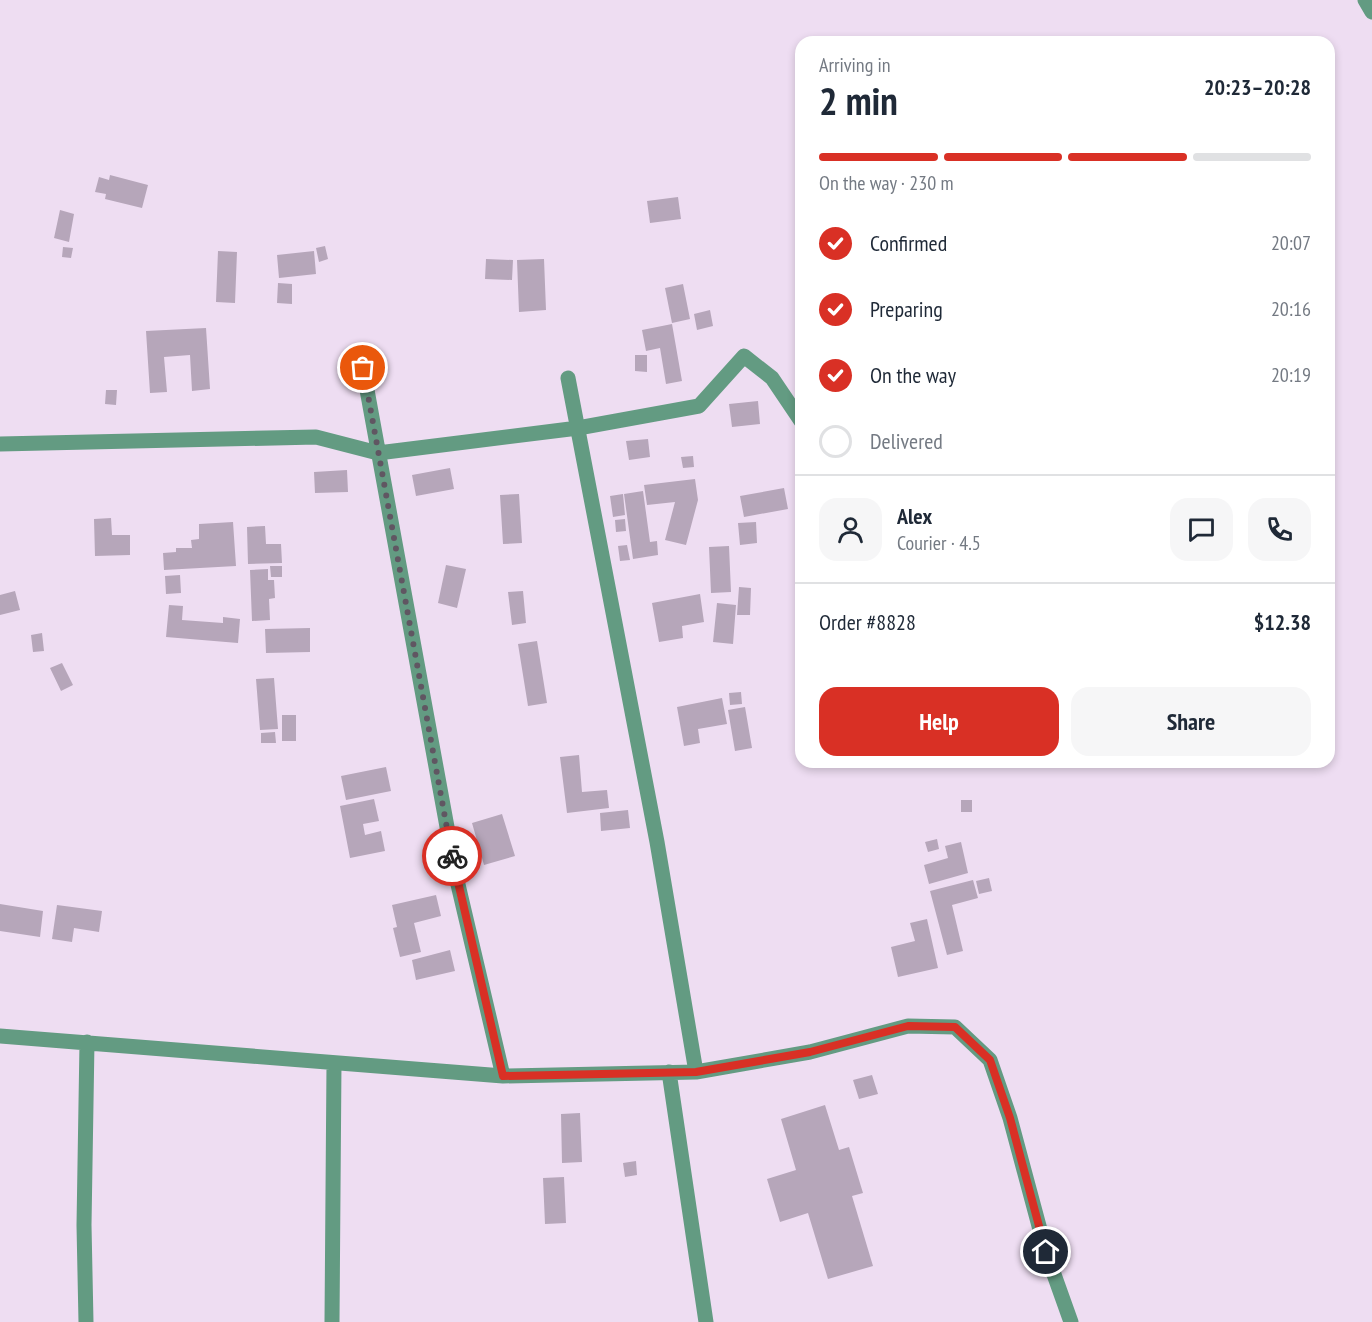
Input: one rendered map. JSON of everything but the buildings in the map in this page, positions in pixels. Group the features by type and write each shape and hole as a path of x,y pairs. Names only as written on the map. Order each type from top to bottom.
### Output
{"street":[{"path":"1365,0 1372,12"},
{"path":"0,444 316,436 378,453 578,428 699,406 744,356 772,378 795,412"},
{"path":"363,368 456,876 503,1076"},
{"path":"568,378 657,842 696,1072"},
{"path":"0,1036 87,1041 503,1076 696,1072 810,1052 908,1026 955,1027 990,1060 1010,1118 1046,1252 1071,1322"},
{"path":"86,1322 84,1226 87,1041"},
{"path":"332,1322 334,1063"},
{"path":"669,1072 706,1322"}],"way so far":[{"path":"363,368 452,856"}],"route":[{"path":"452,856 503,1076 696,1072 810,1052 908,1026 955,1027 990,1060 1010,1118 1046,1252"}]}
